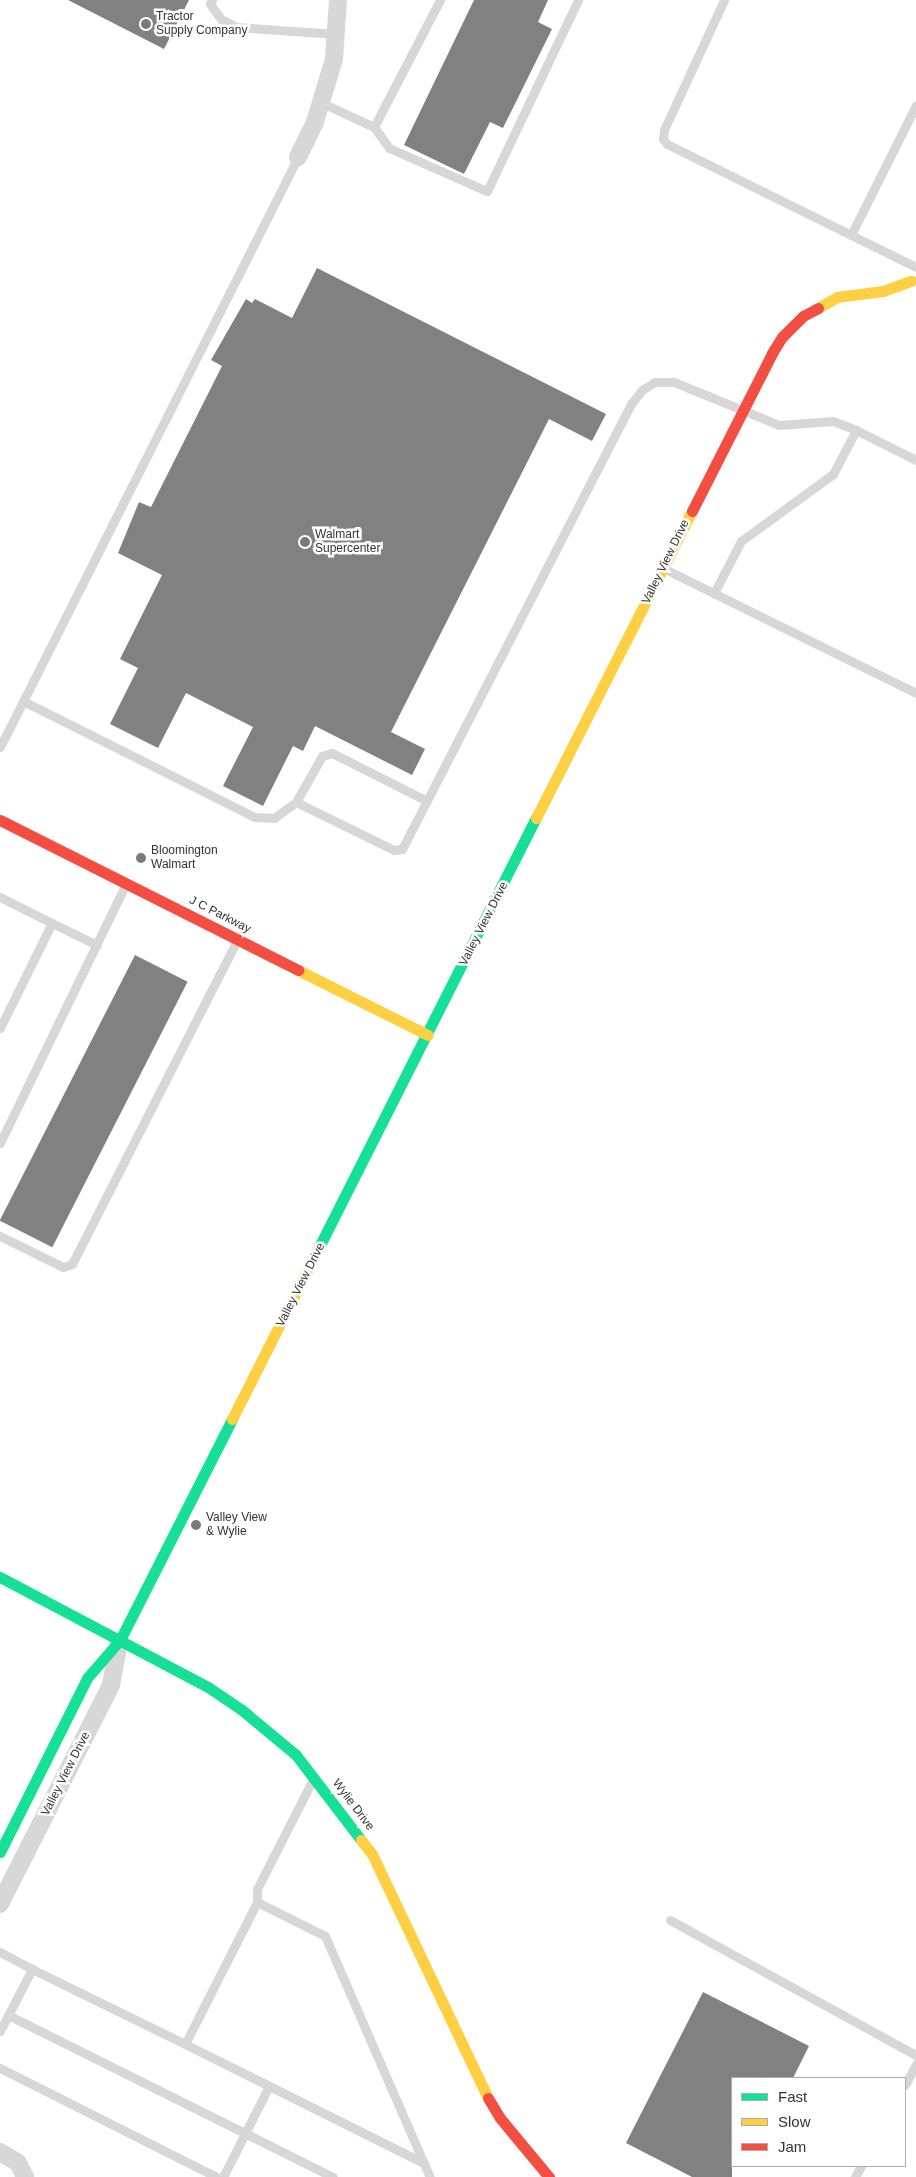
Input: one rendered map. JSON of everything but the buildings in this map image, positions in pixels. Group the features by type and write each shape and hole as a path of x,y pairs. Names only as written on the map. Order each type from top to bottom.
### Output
{"street":[{"path":"298,157 322,103 334,59 338,0"},
{"name":"Valley View Drive","path":"0,1852 88,1678 120,1640 664,569 741,411 782,337 803,316 837,297 883,291 913,283"},
{"name":"J C Parkway","path":"0,820 428,1035"},
{"name":"Wylie Drive","path":"0,1577 208,1687 242,1710 296,1755 372,1854 387,1880 476,2080 500,2118 549,2177"},
{"name":"Valley View Drive","path":"0,1904 111,1686 120,1640"},
{"path":"0,2152 18,2163 25,2177"}],"lane":[{"path":"212,0 210,4 221,19 237,27 337,34"},
{"path":"374,127 440,0"},
{"path":"322,103 374,127 389,148 486,191 578,0"},
{"path":"724,0 664,130 663,139 667,144 916,268 913,283"},
{"path":"851,235 916,105"},
{"path":"0,748 298,157"},
{"path":"296,802 394,850 402,849 631,404 642,390 655,382 674,382 741,411 778,424 833,421 856,430 916,460"},
{"path":"714,593 741,541 833,474 856,430"},
{"path":"664,569 916,693"},
{"path":"23,701 255,817 274,818 296,802 322,756 332,753 427,801"},
{"path":"0,1143 126,884"},
{"path":"0,897 97,945"},
{"path":"0,1028 52,923"},
{"path":"0,1236 63,1267 72,1264 237,939"},
{"path":"185,2044 257,1902 257,1889 314,1777"},
{"path":"257,1902 325,1936 430,2177"},
{"path":"670,1920 916,2055"},
{"path":"0,1952 424,2163"},
{"path":"0,2031 32,1968"},
{"path":"8,2015 333,2177"},
{"path":"906,2083 916,2064"},
{"path":"0,2068 217,2177"},
{"path":"223,2177 268,2086"}],"traffic: fast":[{"path":"319,1247 536,818"},
{"path":"0,1852 87,1678 120,1640 232,1419"},
{"path":"0,1577 208,1687 242,1710 296,1755 361,1840"}],"traffic: slow":[{"path":"818,308 837,297 883,291 911,281"},
{"path":"536,818 692,511"},
{"path":"298,970 428,1035"},
{"path":"232,1419 319,1247"},
{"path":"361,1840 372,1854 488,2098"}],"traffic: jam":[{"path":"692,511 772,353 782,337 803,316 818,308"},
{"path":"0,820 298,970"},
{"path":"488,2098 500,2118 549,2177"}],"place":[{"name":"Tractor Supply Company","path":"146,24"},
{"name":"Walmart Supercenter","path":"305,542"},
{"name":"Bloomington Walmart","path":"141,858"},
{"name":"Valley View & Wylie","path":"196,1525"}]}
